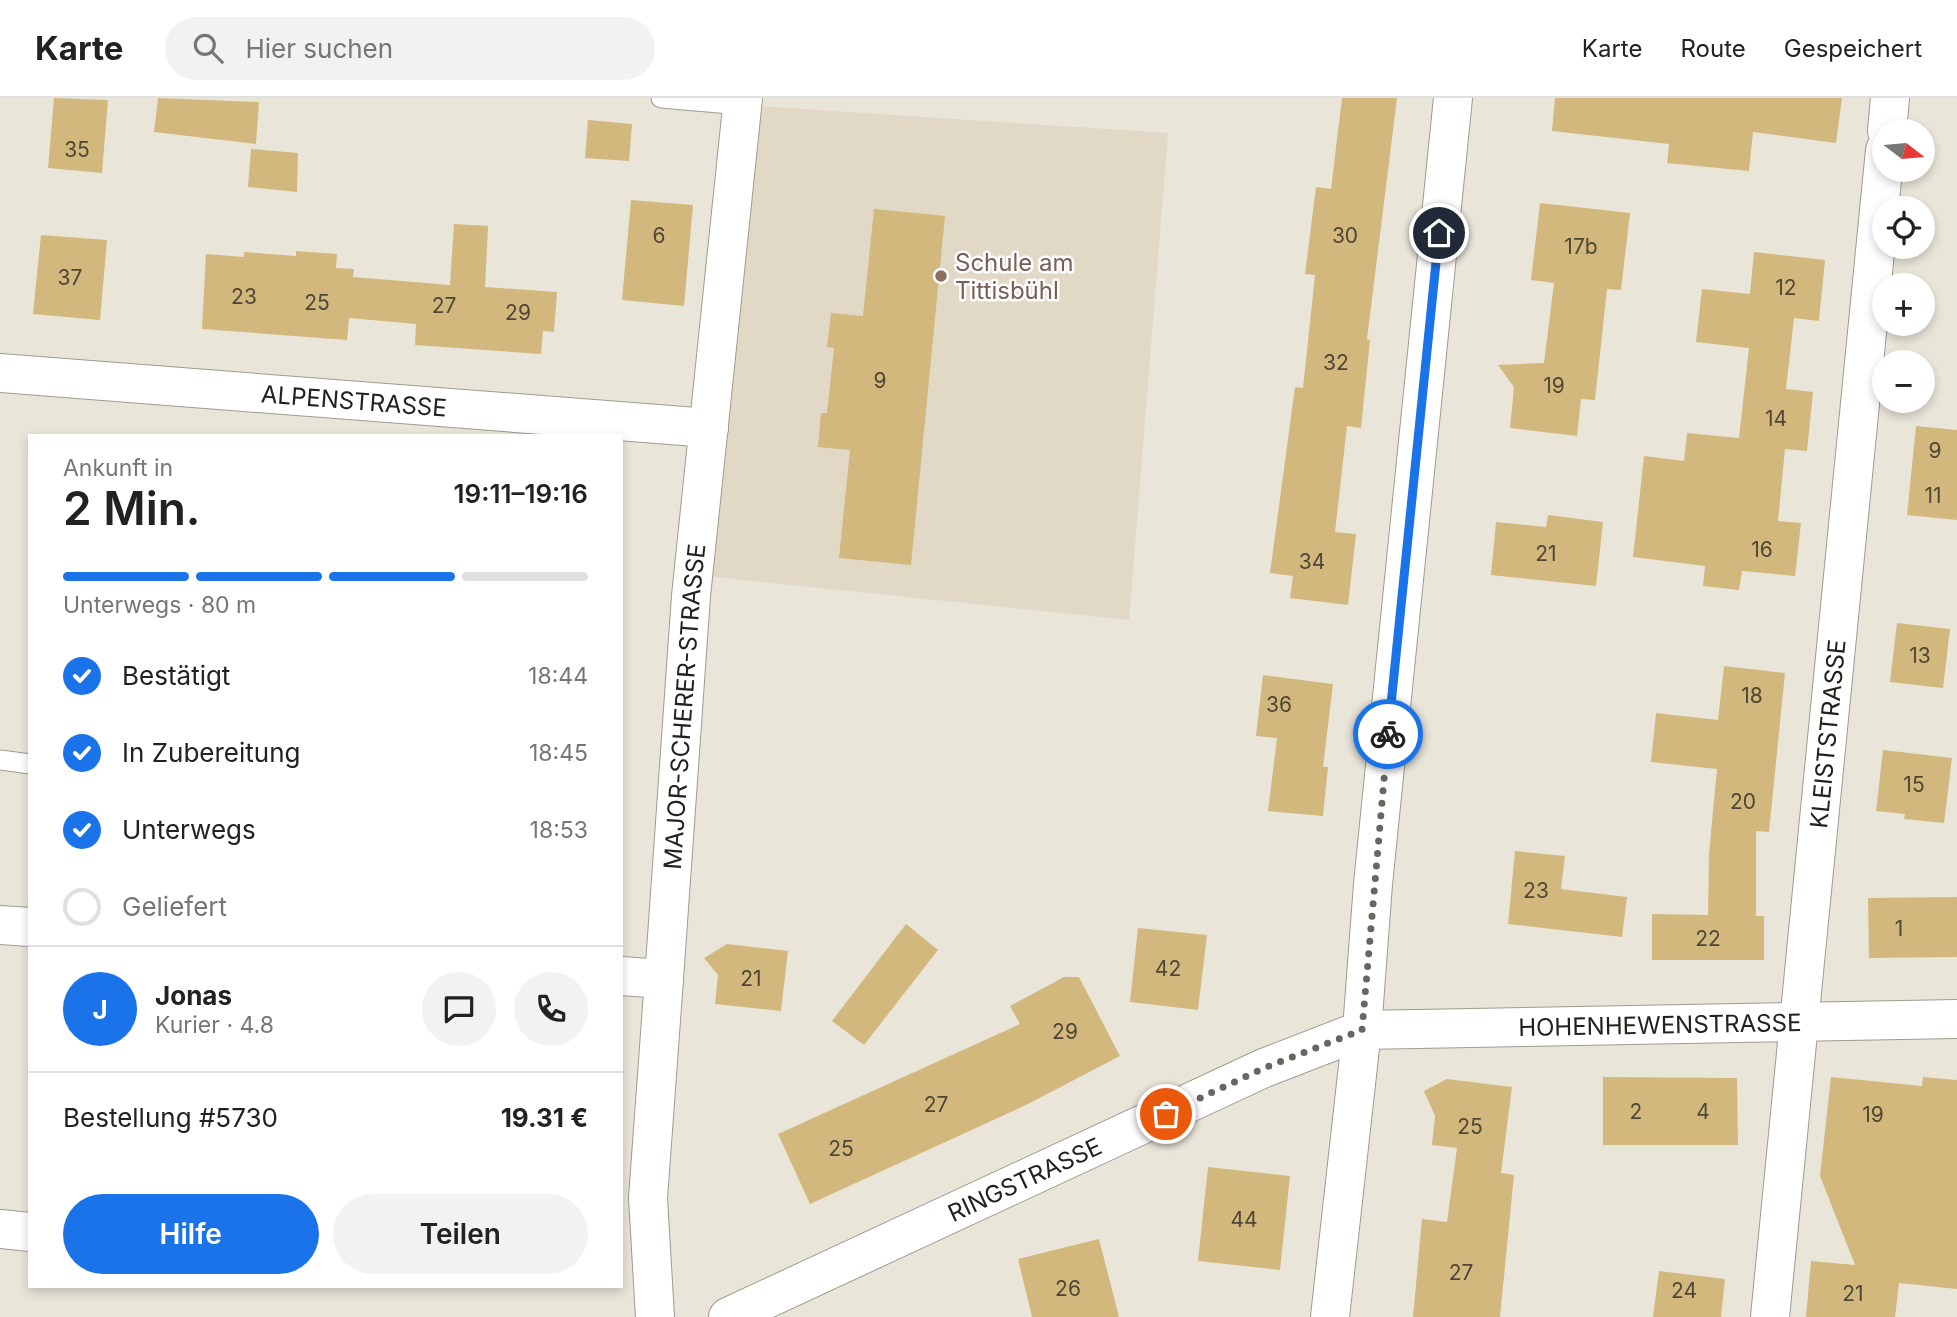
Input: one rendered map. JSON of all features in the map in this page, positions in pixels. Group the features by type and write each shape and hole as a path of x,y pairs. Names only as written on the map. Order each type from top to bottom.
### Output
{"street":[{"path":"1330,1317 1362,1030 1373,884 1453,98"},
{"path":"1887,119 1890,98"},
{"name":"MAJOR-SCHERER-STRASSE","path":"655,1317 648,1198 691,596 743,101"},
{"name":"KLEISTSTRASSE","path":"1770,1317 1802,1020 1882,182"},
{"name":"ALPENSTRASSE","path":"0,373 709,428"},
{"path":"0,925 28,927"},
{"path":"623,976 664,979"},
{"name":"HOHENHEWENSTRASSE","path":"1362,1030 1957,1019"},
{"name":"RINGSTRASSE","path":"728,1317 1264,1068 1362,1030"},
{"path":"0,1228 28,1232"}],"lane":[{"path":"661,98 743,101"},
{"path":"0,760 28,764"}],"shaded area":[{"name":"Schule am Tittisbühl","path":"742,105 1168,133 1129,620 693,575"}],"building":[{"path":"54,98 108,100 102,173 48,168"},
{"path":"158,98 259,102 256,144 154,132"},
{"path":"1342,98 1397,98 1367,339 1370,340 1361,428 1347,426 1335,532 1356,534 1348,605 1290,598 1293,576 1270,573 1295,387 1303,388 1315,275 1305,274 1316,187 1331,189"},
{"path":"1555,98 1842,98 1836,143 1753,132 1749,171 1667,163 1669,144 1552,131"},
{"path":"588,120 632,124 629,161 585,158"},
{"path":"251,149 298,153 297,192 248,187"},
{"path":"631,200 693,205 684,306 622,300"},
{"path":"1540,203 1630,213 1621,290 1607,289 1595,400 1581,399 1577,436 1510,428 1514,387 1498,365 1544,363 1554,283 1531,280"},
{"path":"874,209 945,216 911,565 839,558 850,450 818,447 821,413 827,413 834,348 827,347 831,313 863,316"},
{"path":"454,224 488,226 485,287 557,292 554,332 543,331 541,354 415,345 416,324 349,318 347,340 202,329 206,254 244,257 244,252 296,256 296,251 337,254 336,268 354,269 353,277 450,285"},
{"path":"41,235 107,240 100,320 33,314"},
{"path":"1754,252 1825,260 1819,321 1794,318 1786,389 1813,392 1807,451 1785,449 1778,521 1801,523 1795,576 1742,571 1739,590 1703,586 1705,566 1633,557 1644,456 1684,461 1687,433 1739,438 1749,348 1696,342 1702,289 1750,294"},
{"path":"1916,426 1957,430 1957,520 1907,515"},
{"path":"1548,515 1603,522 1596,586 1491,575 1496,522 1546,527"},
{"path":"1897,623 1950,629 1943,688 1890,682"},
{"path":"1724,666 1785,673 1769,832 1756,831 1756,916 1764,916 1764,960 1652,960 1652,914 1708,915 1709,854 1717,769 1651,762 1656,713 1718,720"},
{"path":"1263,675 1333,684 1323,767 1328,767 1323,816 1268,811 1277,738 1256,736"},
{"path":"1883,750 1952,758 1944,823 1904,819 1905,814 1876,811"},
{"path":"1515,851 1565,856 1561,889 1627,897 1622,937 1508,924"},
{"path":"1957,897 1957,957 1869,958 1868,898"},
{"path":"906,924 938,950 864,1045 832,1021"},
{"path":"1138,928 1207,935 1198,1010 1130,1002"},
{"path":"727,944 788,951 781,1011 715,1004 718,975 704,958"},
{"path":"1064,977 1079,977 1120,1056 1026,1105 810,1204 778,1134 1020,1024 1010,1006"},
{"path":"1603,1077 1737,1078 1738,1145 1603,1145"},
{"path":"1831,1077 1922,1086 1923,1077 1957,1080 1957,1289 1899,1283 1895,1317 1806,1317 1811,1261 1855,1265 1820,1176"},
{"path":"1447,1079 1512,1087 1501,1173 1514,1175 1500,1317 1413,1317 1422,1219 1447,1222 1457,1148 1432,1145 1435,1116 1424,1091"},
{"path":"1208,1167 1290,1176 1280,1270 1198,1261"},
{"path":"1099,1239 1119,1317 1032,1317 1018,1259"},
{"path":"1659,1271 1725,1279 1721,1317 1653,1317"}],"way so far":[{"path":"1166,1114 1264,1068 1362,1030 1388,734"}],"place":[{"name":"Schule am Tittisbühl","path":"941,276"}],"route":[{"path":"1388,734 1439,233"}]}
